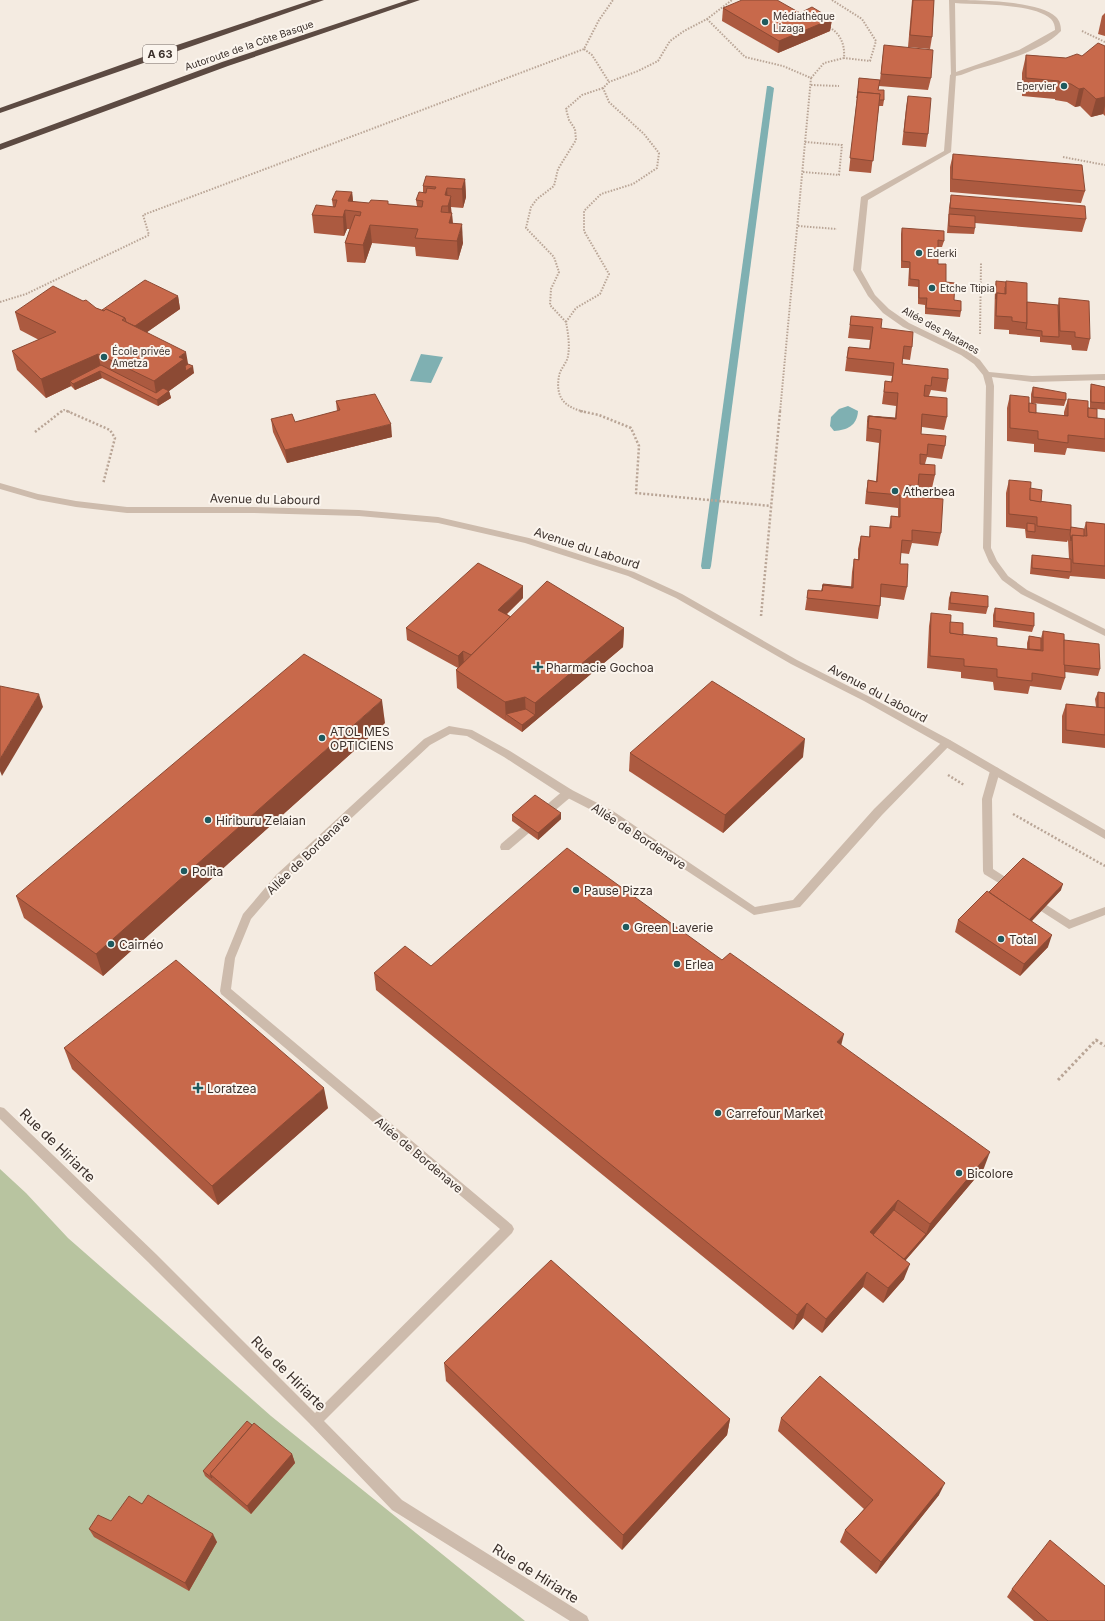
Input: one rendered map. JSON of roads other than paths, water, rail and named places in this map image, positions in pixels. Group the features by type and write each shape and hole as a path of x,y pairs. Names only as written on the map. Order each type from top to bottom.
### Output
{"highway":[{"name":"Autoroute de la Côte Basque","path":"0,112 164,53 320,0"},
{"name":"Autoroute de la Côte Basque","path":"0,147 224,64 416,0"}],"street":[{"path":"952,0 1024,6 1042,10 1054,18 1058,24 1058,32 1049,39 1010,56 953,75 952,0"},
{"name":"Allée des Platanes","path":"953,75 947,152 925,166 885,186 864,199 857,270 872,296 886,311 906,325 967,355 977,362 987,374"},
{"path":"1105,377 1032,379 987,374 990,386 987,548 993,562 1005,578 1024,592 1105,633"},
{"name":"Avenue du Labourd","path":"0,486 38,497 76,504 127,510 252,510 359,513 438,520 526,540 631,574 679,596 794,662 867,699 947,743 1105,835"},
{"name":"Allée de Bordenave","path":"315,1421 508,1229 225,991 230,958 247,917 280,878 427,742 450,730 469,732 568,793 609,814 754,911 796,904 878,812 947,743"},
{"path":"995,771 987,799 988,870 1069,925 1105,911"},
{"path":"548,810 568,793"},
{"path":"505,847 525,830"},
{"name":"Rue de Hiriarte","path":"0,1112 152,1258 397,1505 582,1621"}],"water":[{"path":"421,354 443,357 431,383 410,381"},
{"path":"848,406 858,411 856,420 853,424 843,430 834,431 830,426 831,417 839,409"}],"waterway":[{"path":"706,566 770,88"}],"place":[{"name":"Médiathèque Lizaga","path":"765,22"},
{"name":"Epervier","path":"1064,86"},
{"name":"Ederki","path":"919,253"},
{"name":"Etche Ttipia","path":"932,288"},
{"name":"École privée Ametza","path":"104,357"},
{"name":"Atherbea","path":"895,491"},
{"name":"Pharmacie Gochoa","path":"538,667"},
{"name":"ATOL MES OPTICIENS","path":"322,738"},
{"name":"Hiriburu Zelaian","path":"208,820"},
{"name":"Polita","path":"184,871"},
{"name":"Pause Pizza","path":"576,890"},
{"name":"Green Laverie","path":"626,927"},
{"name":"Total","path":"1001,939"},
{"name":"Cairnéo","path":"111,944"},
{"name":"Erlea","path":"677,964"},
{"name":"Loratzea","path":"198,1088"},
{"name":"Carrefour Market","path":"718,1113"},
{"name":"Bicolore","path":"959,1173"}]}
